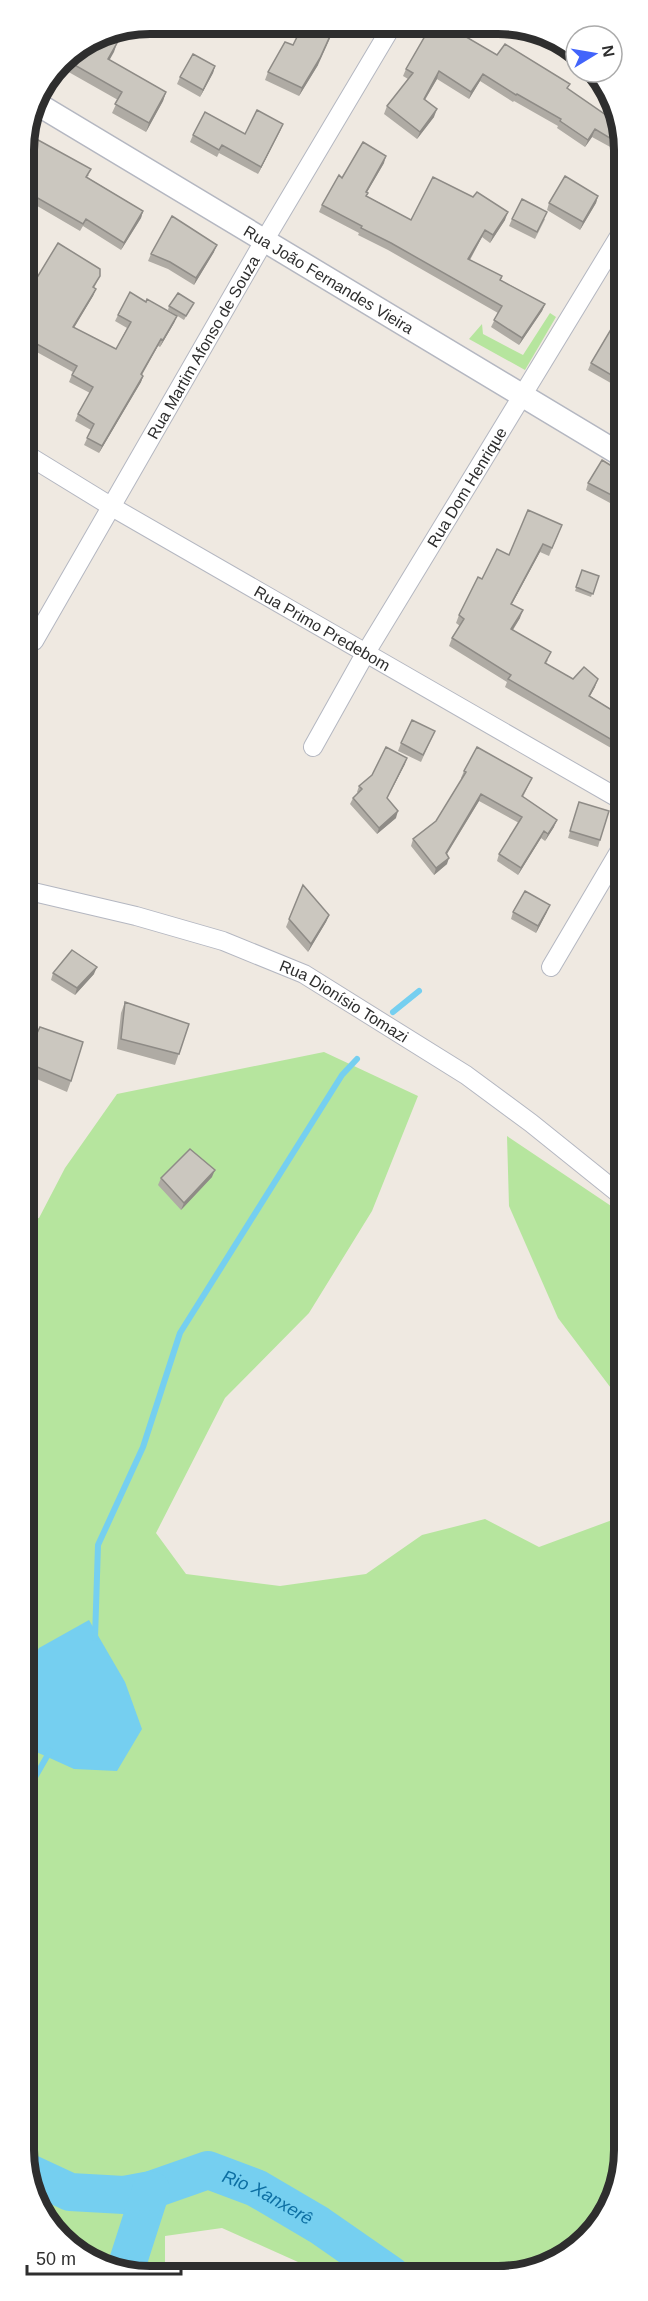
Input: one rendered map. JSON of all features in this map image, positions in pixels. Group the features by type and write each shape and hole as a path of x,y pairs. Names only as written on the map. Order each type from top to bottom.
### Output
{"street":[{"name":"Rua Martim Afonso de Souza","path":"35,640 264,241 387,34"},
{"name":"Rua João Fernandes Vieira","path":"43,107 614,451"},
{"name":"Rua Dom Henrique","path":"314,747 365,654 614,245"},
{"name":"Rua Primo Predebom","path":"35,460 365,654 614,796"},
{"path":"551,967 614,861"},
{"name":"Rua Dionísio Tomazi","path":"35,892 136,916 212,938 304,974 466,1075 531,1123 613,1189"}],"green space":[{"path":"550,313 556,317 525,370 469,339 482,324 483,334 523,355"},
{"path":"324,1052 418,1096 372,1211 309,1313 225,1398 156,1533 186,1574 280,1586 366,1574 422,1535 485,1519 539,1547 613,1520 613,2166 605,2195 590,2221 574,2238 549,2255 513,2266 307,2266 222,2228 165,2236 165,2266 128,2264 99,2255 68,2233 46,2202 38,2181 34,2151 34,1219 39,1218 65,1168 117,1094"},
{"path":"507,1136 613,1208 613,1391 558,1318 509,1206"}],"water":[{"path":"89,1620 125,1682 142,1729 117,1771 74,1769 34,1751 34,1658 39,1648"}],"building":[{"path":"331,34 302,88 268,72 285,42 293,45 298,35"},
{"path":"426,34 461,34 497,55 505,44 564,80 564,84 570,84 567,88 609,117 613,140 595,129 588,140 560,121 561,119 483,74 471,92 439,71 424,99 437,109 420,132 387,106 413,73 406,69"},
{"path":"113,41 117,43 108,59 166,92 149,123 115,104 122,92 73,64 92,50"},
{"path":"193,54 215,66 203,90 180,77"},
{"path":"257,110 283,124 261,167 222,145 219,150 193,135 205,112 245,134"},
{"path":"35,138 91,169 86,177 143,211 124,243 86,219 83,224 35,196"},
{"path":"363,142 386,156 366,196 411,220 433,177 473,197 477,192 508,212 493,235 485,230 468,259 502,276 500,280 545,304 522,338 494,320 502,306 322,205 339,175 342,178"},
{"path":"565,176 598,196 583,222 549,203"},
{"path":"522,199 547,212 537,232 512,219"},
{"path":"172,216 217,245 196,278 170,262 151,254"},
{"path":"58,243 100,269 100,276 93,287 96,289 73,327 116,349 131,322 118,315 130,292 177,316 163,340 161,339 141,374 143,376 102,446 87,438 94,424 78,414 93,387 72,375 77,366 35,343 35,281"},
{"path":"178,293 194,303 186,316 169,306"},
{"path":"614,324 614,377 591,363"},
{"path":"602,460 614,467 614,496 588,483"},
{"path":"528,510 562,525 552,548 543,544 511,604 523,610 511,629 551,652 545,663 573,679 584,667 598,679 589,696 614,711 614,741 508,679 511,675 452,638 464,619 459,615 478,577 482,579 497,549 509,555"},
{"path":"582,570 599,576 593,594 576,587"},
{"path":"412,720 435,731 423,755 401,743"},
{"path":"386,747 407,758 387,798 398,811 379,828 353,798 362,789 359,786 372,775"},
{"path":"477,747 532,778 522,796 557,820 548,834 544,831 521,868 499,854 522,817 481,794 446,853 449,858 436,868 413,839 436,821 466,772 464,771"},
{"path":"579,802 609,811 600,840 570,831"},
{"path":"303,885 329,915 311,944 289,919"},
{"path":"525,891 550,905 538,926 513,912"},
{"path":"72,950 97,967 77,988 53,973"},
{"path":"125,1002 189,1024 179,1054 121,1039"},
{"path":"40,1027 83,1042 71,1081 35,1066 35,1038"},
{"path":"190,1149 215,1170 184,1203 161,1178"}],"waterway":[{"path":"393,1012 419,991"},
{"path":"95,1638 98,1545 143,1447 180,1333 342,1075 357,1059"},
{"path":"34,1779 50,1751"},
{"name":"Rio Xanxerê","path":"37,2177 70,2192 124,2195 151,2190 208,2170 256,2188 319,2225 378,2266"},
{"path":"127,2264 151,2190"}]}
